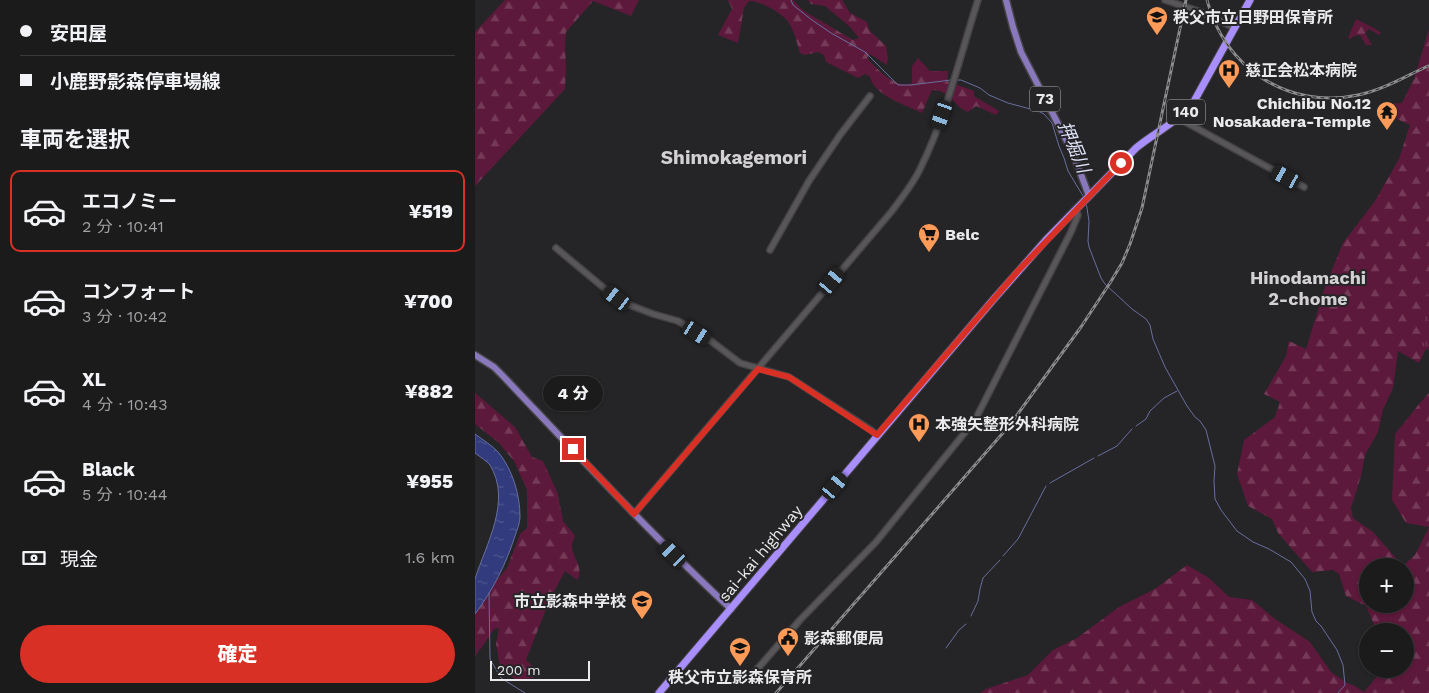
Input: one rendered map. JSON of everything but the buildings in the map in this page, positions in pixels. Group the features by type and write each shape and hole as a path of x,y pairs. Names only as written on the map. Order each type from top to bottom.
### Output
{"highway":[{"name":"sai-kai highway","path":"659,693 877,435 1046,240 1136,148 1186,112 1197,98 1250,0"}],"main road":[{"name":"73","path":"1006,0 1021,52 1073,153 1088,198"},
{"path":"475,355 502,375 634,514 731,609"}],"street":[{"path":"634,514 912,184 936,133 978,0"},
{"path":"1165,0 1201,12 1235,28"},
{"path":"770,250 809,182 840,135 870,96"},
{"path":"1178,118 1304,187"},
{"path":"753,674 800,620 876,542 975,420 1071,232 1078,215 1078,208"},
{"path":"556,248 604,288 627,304 679,321 711,341 740,363 789,377 877,435"}],"green space":[{"path":"505,0 639,0 631,16 593,1 566,32 565,89 475,186 475,32"},
{"path":"728,0 793,0 804,11 853,40 859,38 849,26 825,6 811,4 808,0 842,0 850,13 867,22 869,30 886,46 887,65 870,54 867,58 887,77 900,84 912,83 912,66 918,58 930,71 948,71 947,81 974,91 974,96 999,111 996,115 976,106 968,112 963,110 944,93 932,90 922,113 884,95 873,84 870,77 865,74 858,78 826,62 824,55 818,52 805,55 800,53 786,19 771,8 753,1 749,1 744,8 738,43 718,35 732,9"},
{"path":"1356,19 1381,33 1379,35 1369,29 1365,33 1372,45 1366,45 1360,35 1348,38"},
{"path":"1429,29 1428,345 1419,363 1398,351 1393,388 1383,410 1378,432 1365,455 1351,508 1353,518 1373,532 1396,558 1359,558 1359,602 1346,596 1339,574 1333,570 1312,572 1278,533 1272,519 1248,506 1237,474 1244,440 1275,417 1280,402 1264,394 1286,356 1289,341 1306,349 1325,287 1343,243 1375,201 1399,159 1410,125 1386,114 1388,104 1402,103 1414,79"},
{"path":"1429,282 1429,350 1421,346"},
{"path":"475,393 515,427 532,457 543,461 558,494 563,521 575,536 572,549 579,566 579,575 577,580 565,571 550,599 526,660 540,673 533,678 516,680 500,666 496,644 499,628 494,629 475,657 475,606 507,568 520,534 527,528 527,490 514,461 499,443 475,424"},
{"path":"1429,393 1429,527 1406,523 1392,500 1395,434"},
{"path":"1429,527 1429,693 980,693 986,689 1028,675 1053,650 1077,638 1119,607 1155,589 1187,565 1209,578 1229,597 1252,600 1275,619 1310,642 1331,672 1364,692 1376,678 1414,678 1414,623 1373,623 1369,613 1414,613 1414,558 1412,558"}],"water":[{"path":"475,434 497,450 504,460 512,475 517,492 520,517 503,567 488,596 475,614 475,579 495,522 498,508 498,493 496,479 490,465 475,453"}],"waterway":[{"name":"押堀川","path":"791,0 793,5 812,20 865,52 898,85 951,80"},
{"name":"押堀川","path":"955,80 961,80 980,88 989,95 1008,103 1044,114 1052,123 1068,171 1083,196"},
{"path":"1086,202 1089,221 1089,247 1101,278 1132,309 1146,319 1150,325 1153,339 1165,367 1187,406 1206,430 1215,466 1215,499 1221,510 1237,531 1253,542 1291,562 1305,579 1310,591 1312,612 1316,621 1337,650 1343,665 1345,685 1338,693"},
{"path":"1136,426 1146,419 1150,411 1164,398 1177,391"},
{"path":"1098,456 1117,446 1132,429"},
{"path":"1050,483 1094,458"},
{"path":"1003,556 1018,539 1046,486"},
{"path":"971,616 978,601 983,578 1000,560"},
{"path":"489,593 490,659 501,678 525,693"},
{"path":"946,648 959,630 966,624"}],"railway":[{"path":"776,693 1009,426 1081,327 1122,263 1142,208 1186,0"},
{"path":"1207,0 1216,24 1228,46 1244,64 1263,79 1284,89 1308,96 1332,98 1358,95 1385,86 1428,66"}],"place":[{"name":"秩父市立日野田保育所","path":"1157,36"},
{"name":"慈正会松本病院","path":"1229,89"},
{"name":"Chichibu No.12 Nosakadera-Temple","path":"1387,131"},
{"name":"Belc","path":"929,253"},
{"name":"本強矢整形外科病院","path":"919,443"},
{"name":"市立影森中学校","path":"642,620"},
{"name":"影森郵便局","path":"788,657"},
{"name":"秩父市立影森保育所","path":"740,667"}],"district":[{"name":"Shimokagemori","path":"734,157"},
{"name":"Hinodamachi 2-chome","path":"1308,288"}],"route":[{"path":"573,449 634,514 758,369 789,377 877,435 1017,272 1121,163"}]}
